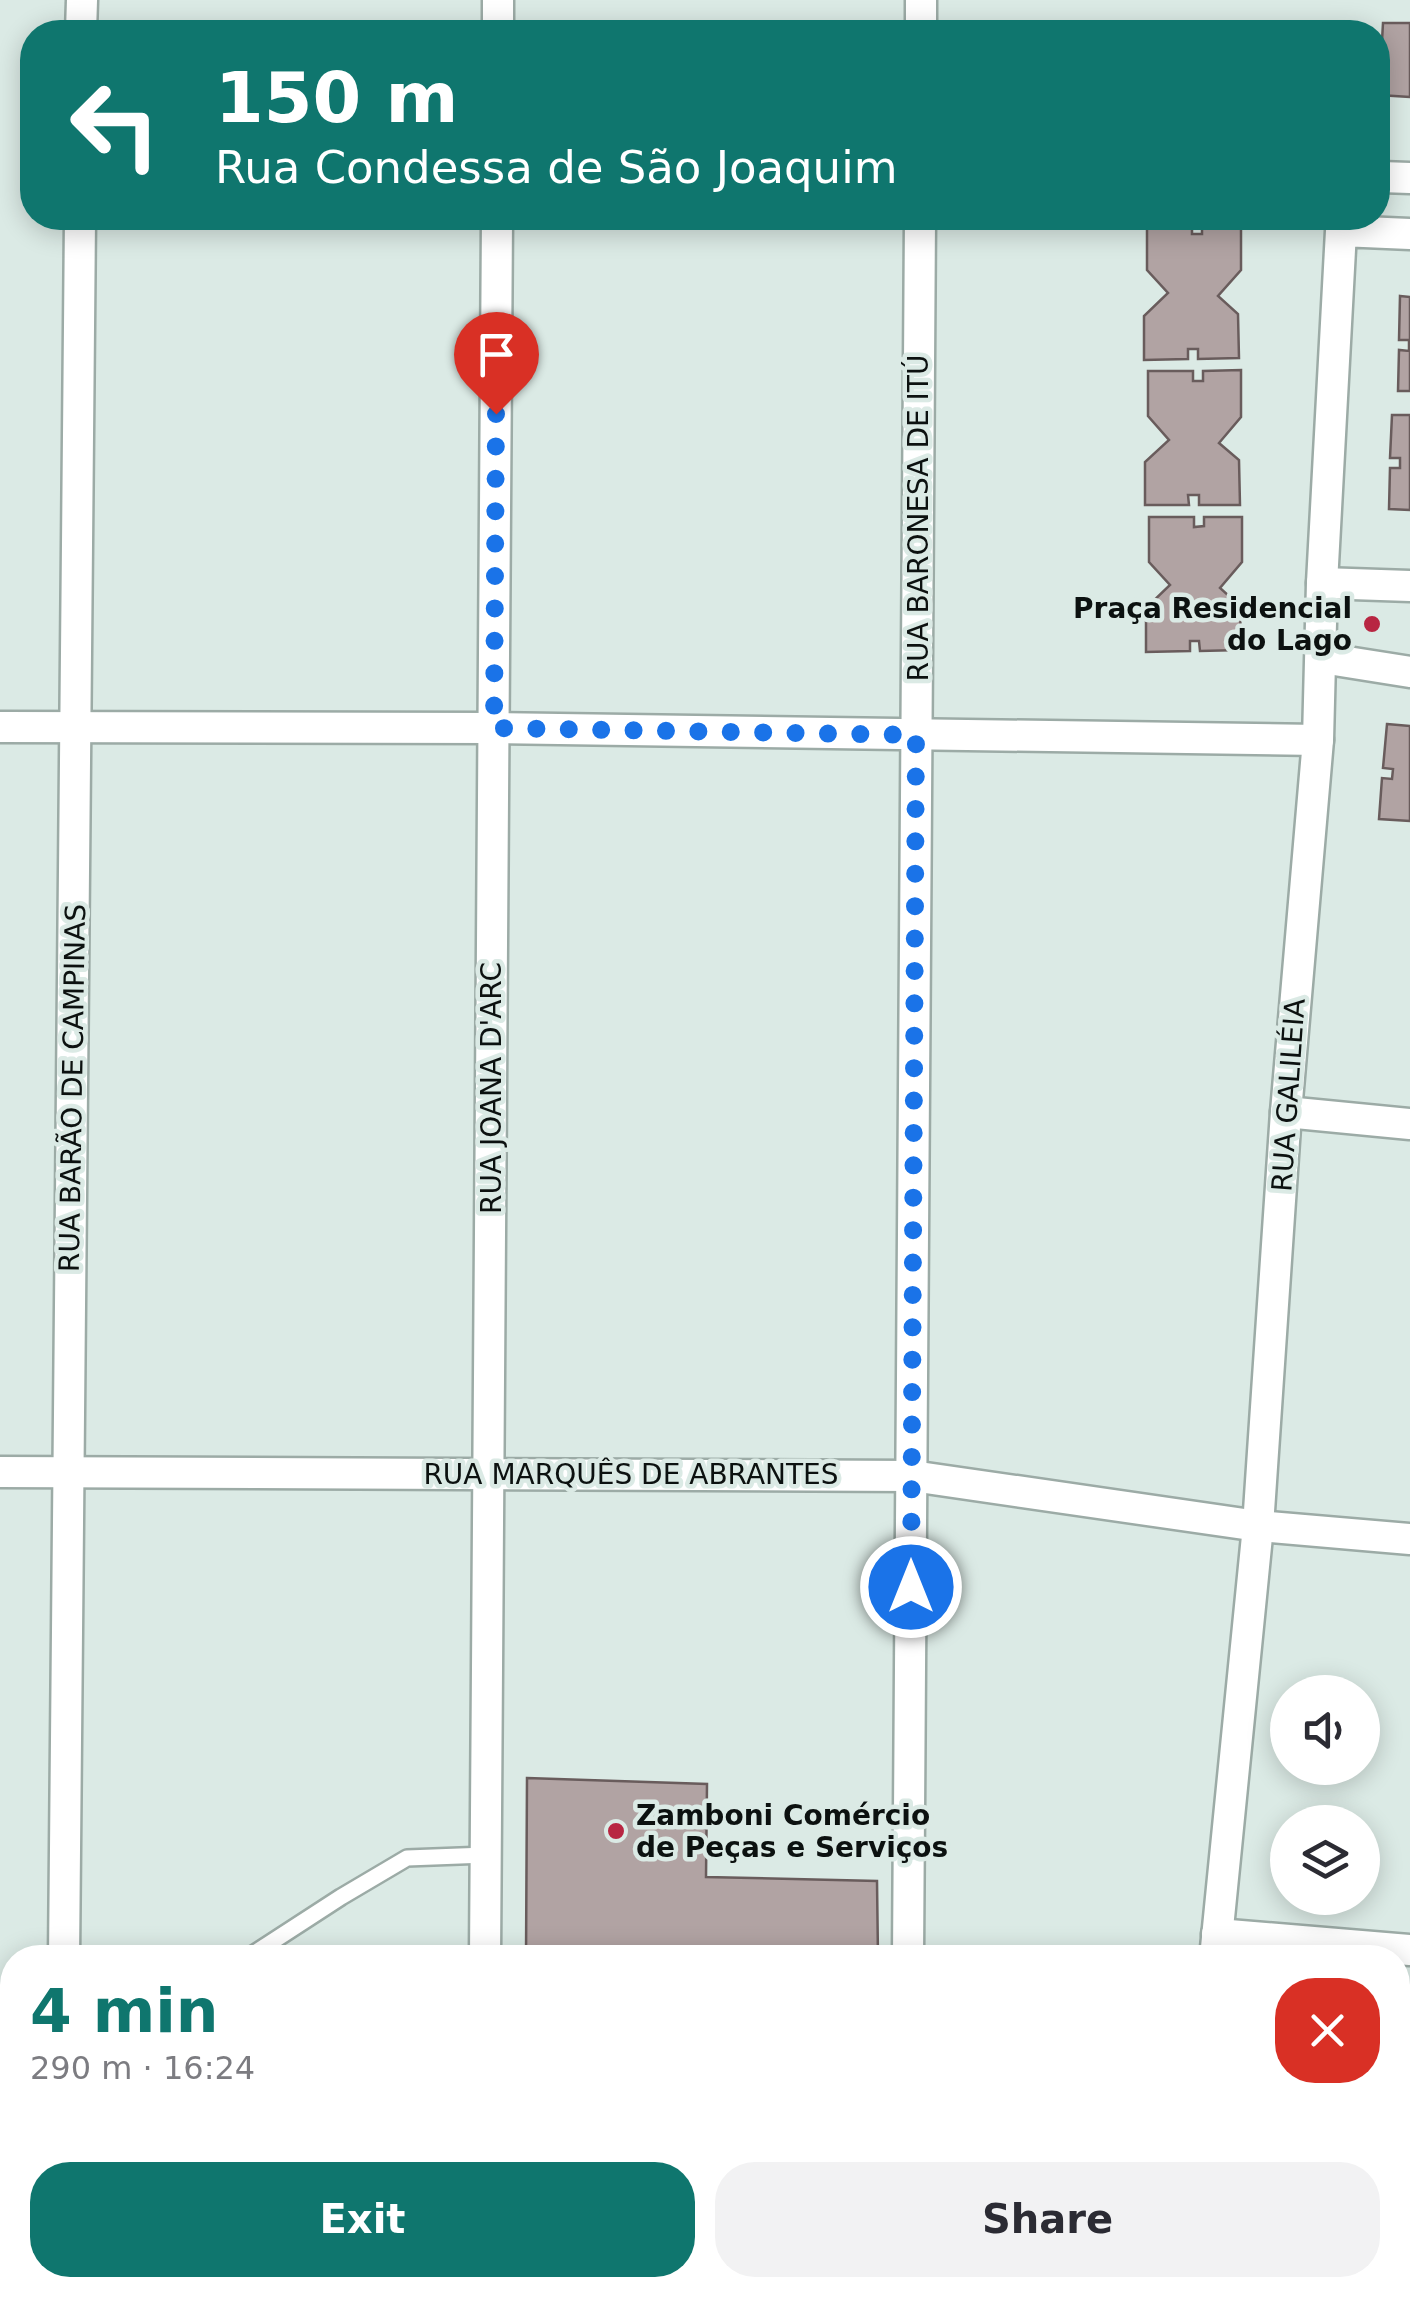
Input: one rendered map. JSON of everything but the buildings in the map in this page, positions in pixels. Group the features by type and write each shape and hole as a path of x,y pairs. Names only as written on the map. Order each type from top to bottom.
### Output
{"street":[{"name":"RUA BARÃO DE CAMPINAS","path":"64,1945 80,230"},
{"name":"RUA JOANA D'ARC","path":"485,1945 496,230"},
{"name":"RUA BARONESA DE ITÚ","path":"908,1945 920,230"},
{"name":"RUA GALILÉIA","path":"1216,1945 1258,1526 1286,1112 1318,740 1322,583 1342,231 1410,234"},
{"path":"1322,583 1410,586"},
{"path":"1322,658 1410,672"},
{"path":"0,727 494,728 1318,740"},
{"path":"1286,1112 1410,1124"},
{"name":"RUA MARQUÊS DE ABRANTES","path":"0,1472 912,1476 1258,1526 1410,1539"}],"lane":[{"path":"268,1945 407,1858 486,1855"}],"place":[{"name":"Praça Residencial do Lago","path":"1372,624"},
{"name":"Zamboni Comércio de Peças e Serviços","path":"616,1831"}],"route":[{"path":"496,414 494,728 916,735 911,1587"}]}
